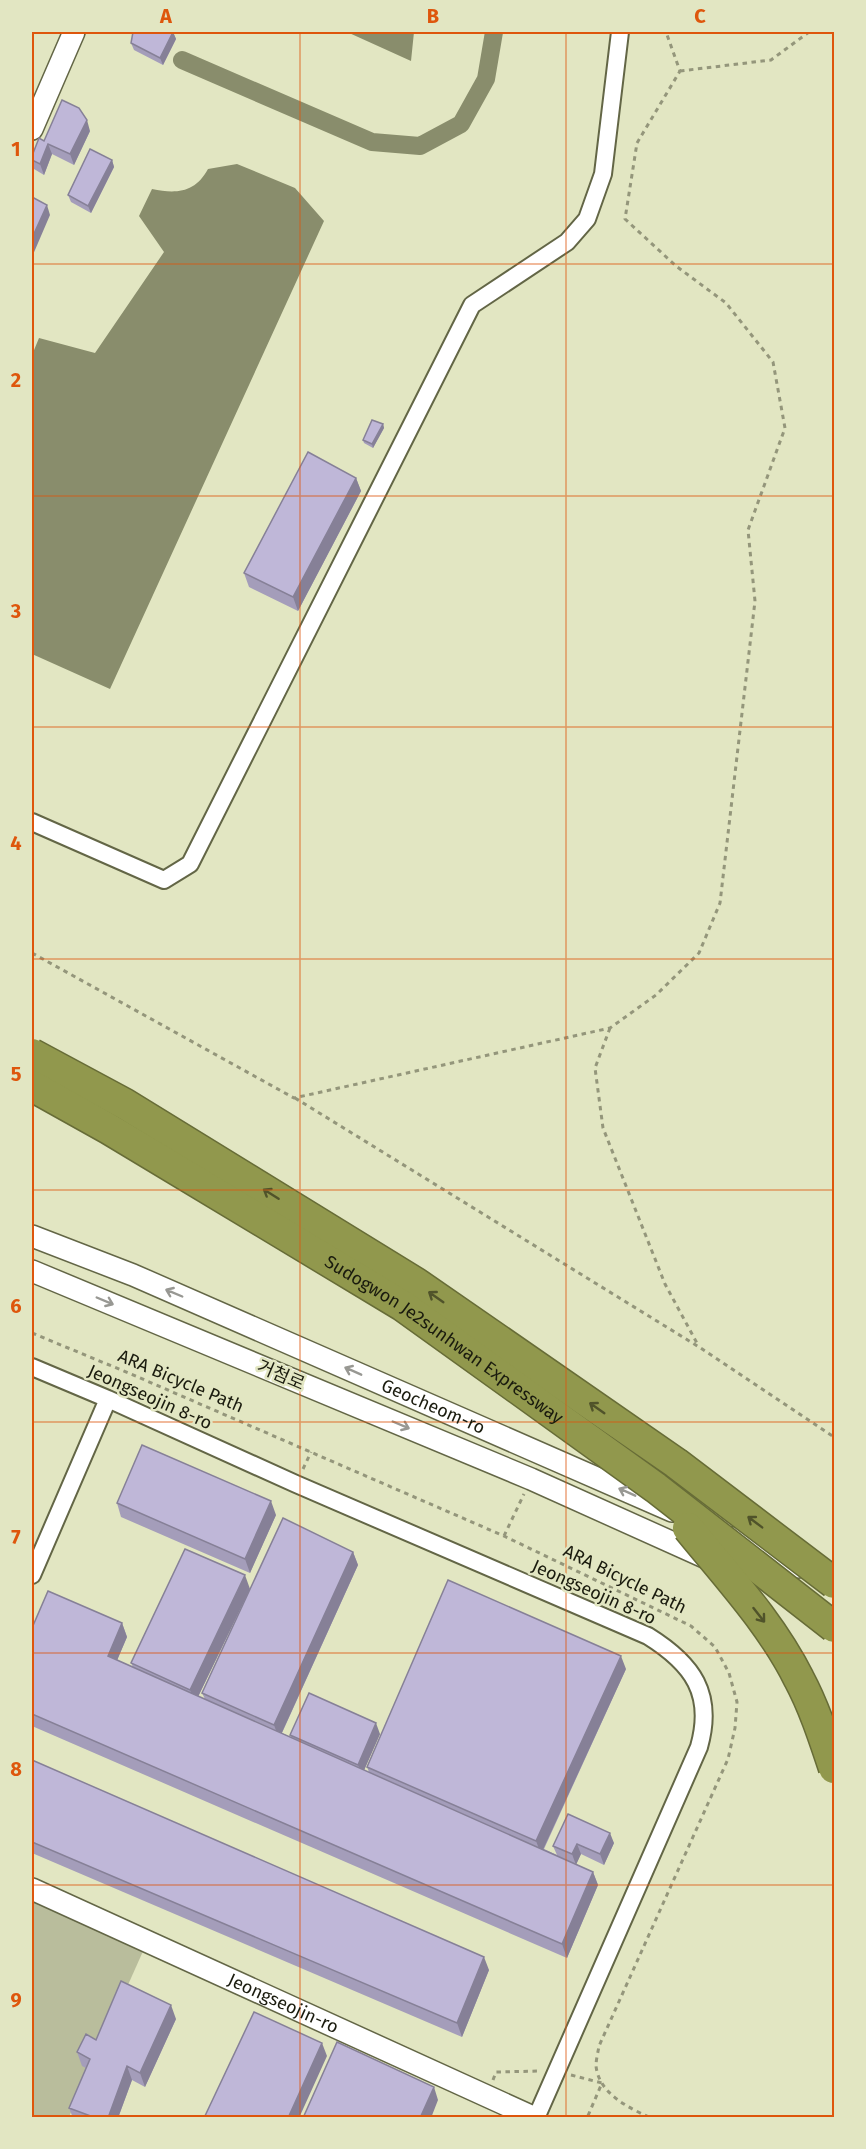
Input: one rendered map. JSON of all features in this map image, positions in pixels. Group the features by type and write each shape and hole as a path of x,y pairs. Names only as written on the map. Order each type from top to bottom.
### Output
{"highway":[{"name":"Sudogwon Je2sunhwan Expressway","path":"32,1054 124,1104 416,1283 676,1463 834,1583"},
{"name":"Sudogwon Je2sunhwan Expressway","path":"32,1086 109,1129 403,1306 656,1488 834,1627"},
{"path":"656,1488 764,1622 799,1678 820,1727 834,1768"}],"street":[{"path":"32,129 74,32"},
{"path":"32,822 164,880 190,864 466,321 472,305 567,242 588,219 603,174 620,32"},
{"name":"Geocheom-ro","path":"32,1236 355,1372 834,1583"},
{"name":"거첨로","path":"41,1275 531,1479"},
{"name":"Jeongseojin 8-ro","path":"32,1367 648,1636 669,1649 693,1677 705,1709 705,1727 699,1748 536,2118"},
{"path":"32,1575 108,1399"},
{"path":"531,1479 834,1616"},
{"name":"Jeongseojin-ro","path":"32,1889 536,2118"}],"path":[{"path":"666,32 680,71"},
{"path":"680,71 771,60 809,32"},
{"path":"294,1098 610,1028 656,995 699,953 720,903 755,601 748,530 785,428 773,362 726,303 676,266 625,219 637,143 680,71"},
{"path":"32,953 294,1098 699,1347 834,1437"},
{"path":"610,1028 596,1068 603,1128 665,1284 699,1347"},
{"name":"ARA Bicycle Path","path":"32,1333 504,1536 691,1626 715,1647 729,1673 737,1702 735,1728 728,1759 599,2046 596,2066 602,2083"},
{"path":"504,1536 531,1479"},
{"path":"487,2095 496,2072 557,2071 602,2083 613,2097 628,2108 651,2118"},
{"path":"586,2118 602,2083"}],"shaded area":[{"path":"347,32 414,32 411,61"},
{"path":"237,164 295,188 324,221 110,689 32,654 32,355 39,338 95,353 164,252 139,216 152,189 184,190 197,183 208,169"},
{"path":"32,1898 144,1949 69,2117 32,2118"}],"building":[{"path":"133,32 173,32 160,58 131,43"},
{"path":"62,100 79,108 87,120 70,154 48,144 40,164 32,160 32,156 39,138 44,141"},
{"path":"90,149 112,160 88,206 68,195"},
{"path":"32,197 47,205 32,238"},
{"path":"372,420 383,424 372,444 363,440"},
{"path":"308,452 356,478 293,597 244,573"},
{"path":"142,1445 271,1501 245,1559 117,1503"},
{"path":"283,1518 353,1552 274,1725 202,1693"},
{"path":"185,1549 245,1575 190,1690 131,1663"},
{"path":"448,1580 621,1656 536,1841 367,1767"},
{"path":"48,1591 122,1623 108,1656 593,1872 562,1944 32,1714 32,1628"},
{"path":"309,1693 376,1723 358,1765 290,1735"},
{"path":"32,1760 484,1957 457,2023 32,1842"},
{"path":"568,1814 610,1833 600,1854 577,1844 572,1854 553,1846"},
{"path":"121,1981 171,2005 140,2073 127,2066 108,2118 96,2118 69,2108 90,2059 77,2052 86,2034 96,2040"},
{"path":"254,2012 322,2043 288,2118 204,2118"},
{"path":"337,2042 434,2087 420,2118 303,2118"}],"waterway":[{"path":"182,60 372,142 420,146 461,124 486,79 494,32"}]}
